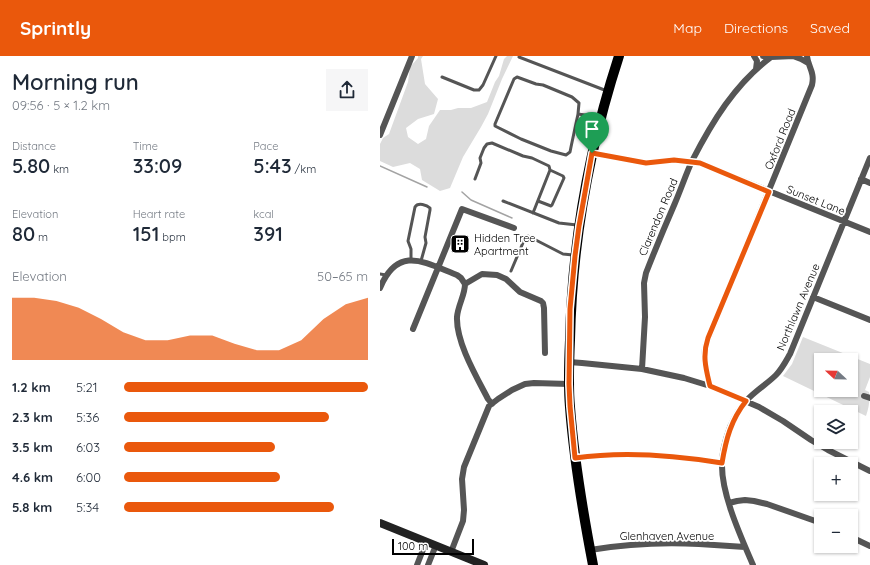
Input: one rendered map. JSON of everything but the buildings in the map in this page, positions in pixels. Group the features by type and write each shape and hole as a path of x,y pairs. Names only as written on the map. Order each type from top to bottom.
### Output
{"main road":[{"path":"593,565 575,458 570,406 570,309 579,226 592,153 619,56"}],"street":[{"path":"380,135 412,56"},
{"path":"754,56 757,61 756,69"},
{"path":"763,56 793,56 808,63"},
{"name":"Oxford Road","path":"710,386 704,358 706,344 812,85 814,79 813,73 808,63 807,56"},
{"name":"Clarendon Road","path":"642,369 645,317 644,283 646,273 692,161 721,110 746,78 770,57"},
{"name":"Sunset Lane","path":"592,153 646,163 674,160 700,163 870,232"},
{"name":"Northlawn Avenue","path":"753,565 729,504 723,478 722,463 727,436 732,422 740,408 777,374 790,354 870,158"},
{"path":"861,179 870,183"},
{"path":"413,329 462,208 514,228"},
{"path":"381,286 383,274 398,263 411,260 421,261 438,267 461,278 465,284 465,288 459,305 457,317 458,332 476,375 492,404"},
{"path":"465,284 482,274 497,275 508,280 520,292 541,300 544,308 545,353"},
{"path":"813,297 870,320"},
{"path":"569,362 642,369 684,378 710,386 759,406 822,446 870,471"},
{"path":"451,552 463,521 464,510 462,479 464,467 487,410 492,404 512,390 525,384 569,384"},
{"path":"575,458 637,454 684,457 722,463"},
{"path":"729,504 745,500 754,501 814,521"},
{"path":"380,523 484,565"},
{"path":"858,540 870,546"},
{"path":"863,542 870,541"},
{"path":"417,565 426,542"},
{"name":"Glenhaven Avenue","path":"590,550 644,544 698,544 745,547"},
{"path":"428,565 436,546"}],"lane":[{"path":"442,77 474,90 479,90 483,85 496,56"},
{"path":"519,57 608,92"},
{"path":"517,77 543,85 572,97 579,103 580,106 578,114 572,147 570,152 566,155 550,151 495,126 514,78 517,77"},
{"path":"578,114 601,118"},
{"path":"475,179 481,163 480,158 484,148 487,144 492,143 523,156 545,163 549,166 550,170 563,176 564,178 552,205 551,206 538,201"},
{"path":"533,213 550,170"},
{"path":"503,201 559,223 579,226"},
{"path":"411,260 411,249 408,242 415,207 418,204 428,206 430,208 425,237 426,243 421,261"},
{"path":"511,271 525,238 528,236 563,254 575,256"}],"shaded area":[{"path":"418,56 423,56 421,59 425,84 438,99 434,114 418,119 406,128 408,137 418,144 426,139 429,126 440,110 471,108 487,102 499,76 504,59 507,56 513,56 488,114 463,157 450,188 440,191 422,180 420,169 410,163 393,167 380,161 380,144 383,138 389,134 408,82 410,67"},
{"path":"803,337 843,353 814,353 814,391 783,376 792,364"},
{"path":"858,359 870,364 870,377 865,390 869,392 869,404 866,416 858,412 858,405 843,405 827,397 858,397"}],"waterway":[{"path":"380,166 427,187"},
{"path":"462,192 471,200 512,218"}],"place":[{"name":"Hidden Tree Apartment","path":"460,244"}],"route":[{"path":"592,153 646,163 674,160 700,163 769,192 708,338 705,350 704,358 710,386 746,401 732,422 727,436 722,463 684,457 637,454 575,458 569,384 570,309 579,226 592,153"}]}
